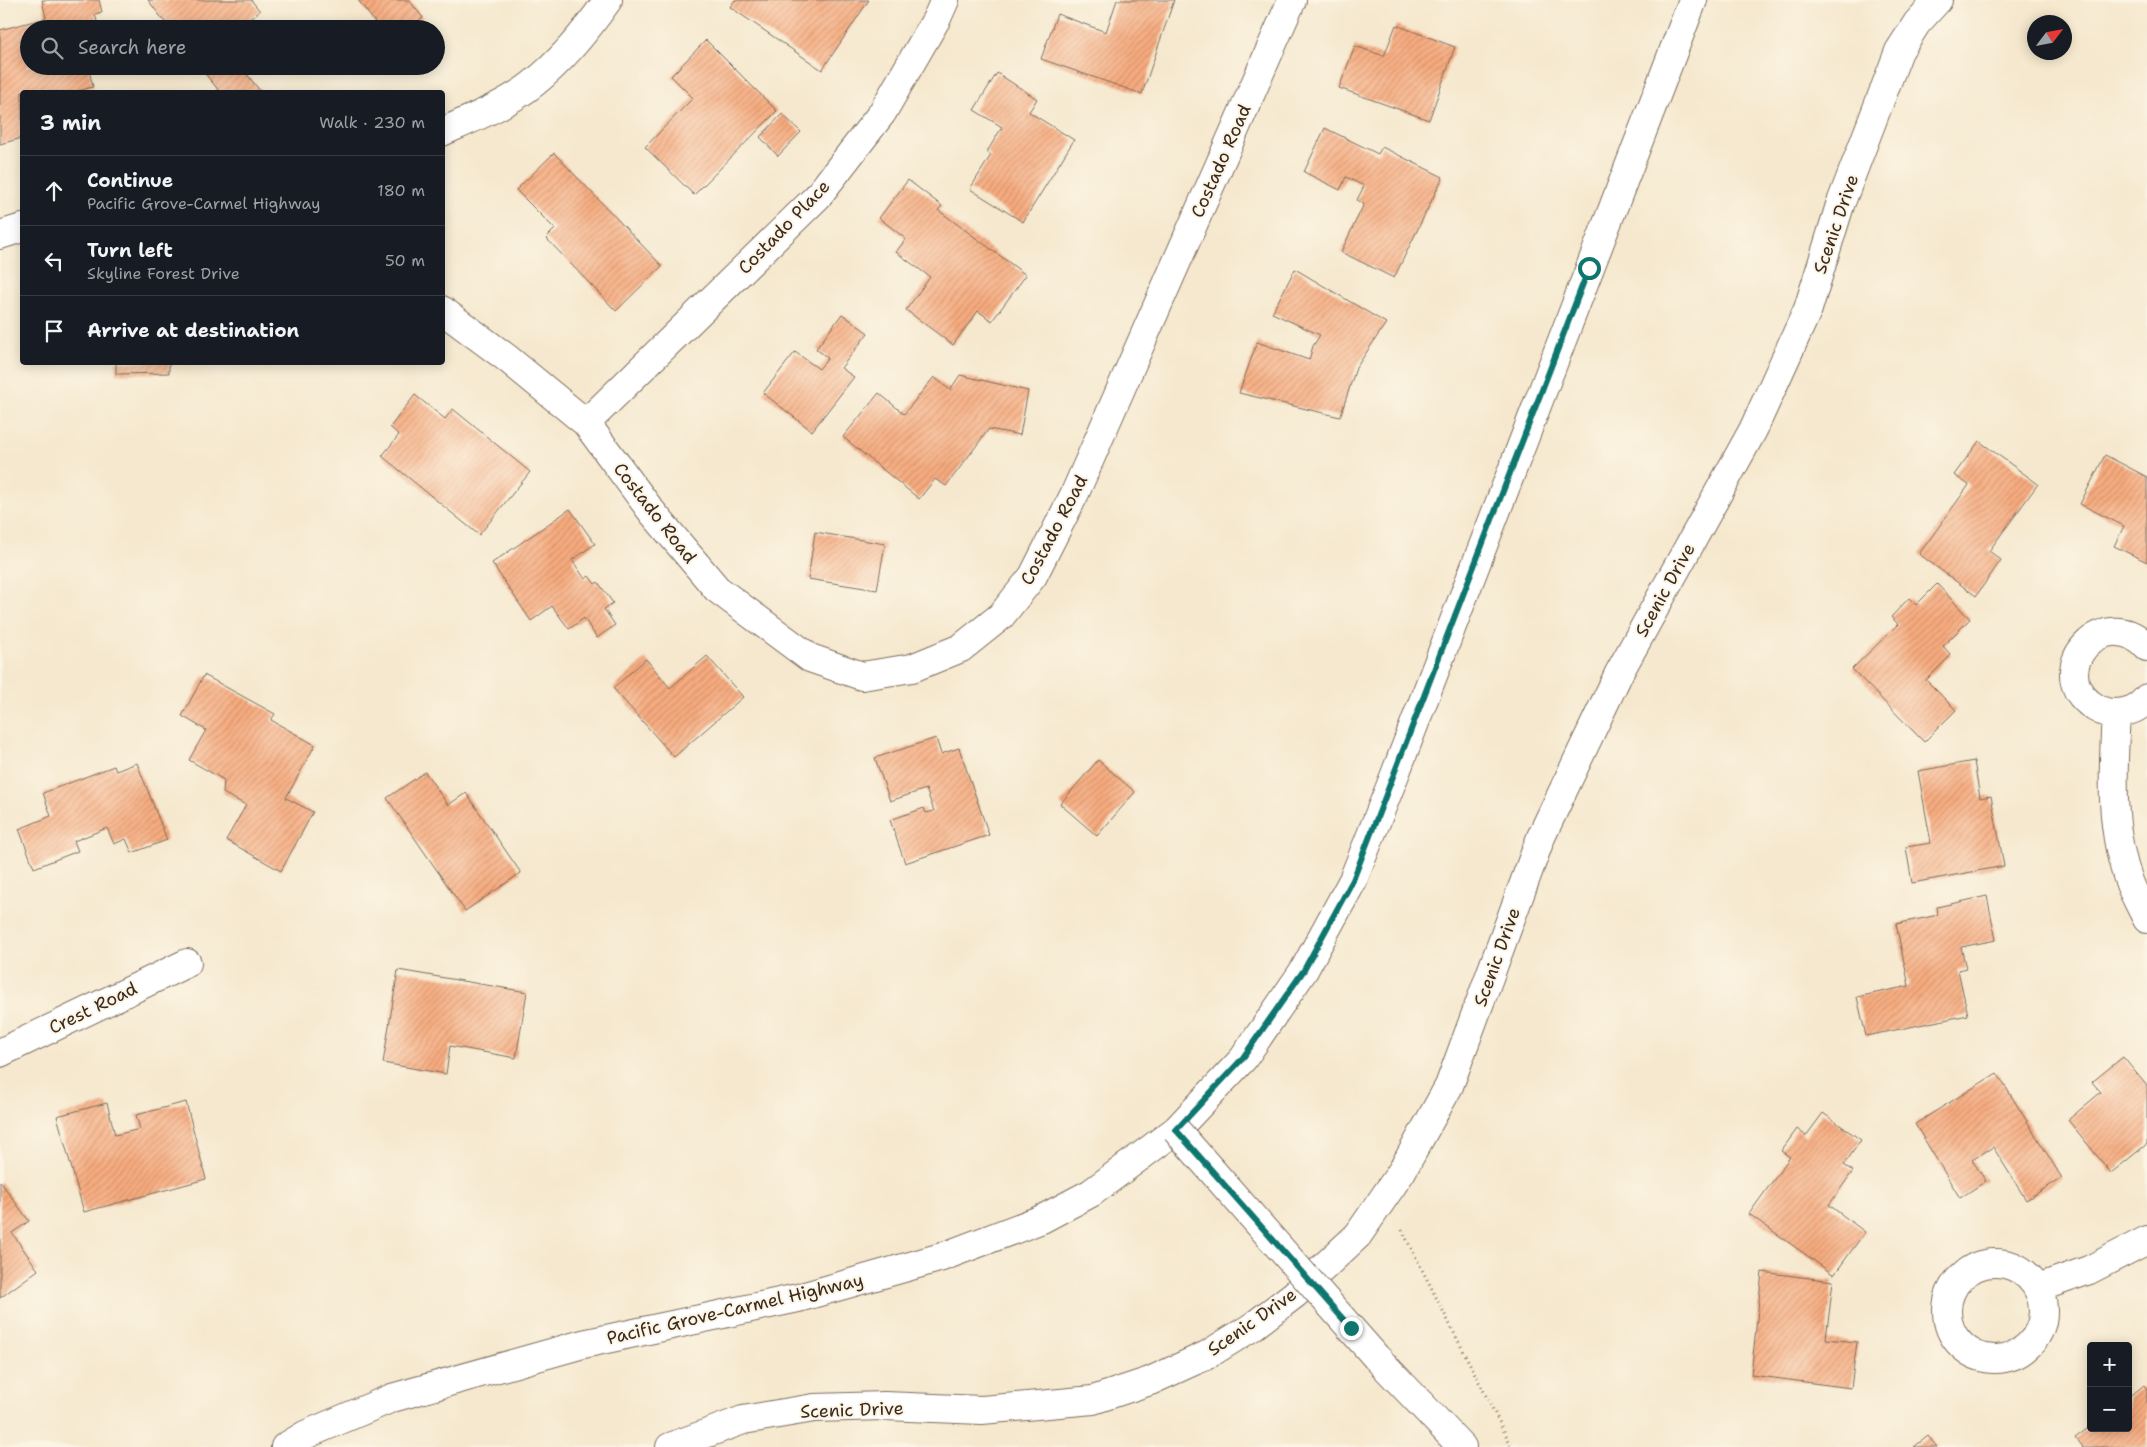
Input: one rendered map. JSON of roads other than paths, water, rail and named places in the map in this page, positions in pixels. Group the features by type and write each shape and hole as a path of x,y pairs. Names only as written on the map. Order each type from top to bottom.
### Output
{"street":[{"path":"445,131 482,114 533,84 569,51 608,0"},
{"name":"Costado Place","path":"586,423 817,197 882,113 937,18 945,0"},
{"name":"Costado Road","path":"445,312 508,359 586,423 652,512 717,589 810,658 862,676 912,668 961,648 1001,616 1033,576 1075,493 1292,0"},
{"name":"Pacific Grove-Carmel Highway","path":"285,1447 305,1435 392,1398 582,1344 798,1298 942,1256 1050,1215 1091,1193 1176,1130 1242,1059 1304,970 1353,880 1693,0"},
{"name":"Scenic Drive","path":"670,1447 743,1420 814,1408 885,1406 982,1410 1093,1400 1150,1381 1208,1355 1252,1327 1295,1294 1358,1234 1402,1171 1449,1086 1541,837 1611,691 1753,430 1808,309 1840,205 1899,51 1917,23 1938,0"},
{"path":"0,235 20,229"},
{"path":"2147,648 2141,641 2129,634 2116,632 2102,633 2081,650 2076,662 2074,676 2085,700 2095,709 2108,713 2135,709 2147,698"},
{"path":"2116,713 2112,795 2118,840 2130,884 2147,919"},
{"name":"Crest Road","path":"0,1054 187,962"},
{"path":"1176,1130 1376,1357 1462,1447"},
{"path":"2038,1288 2089,1270 2147,1240"}]}
